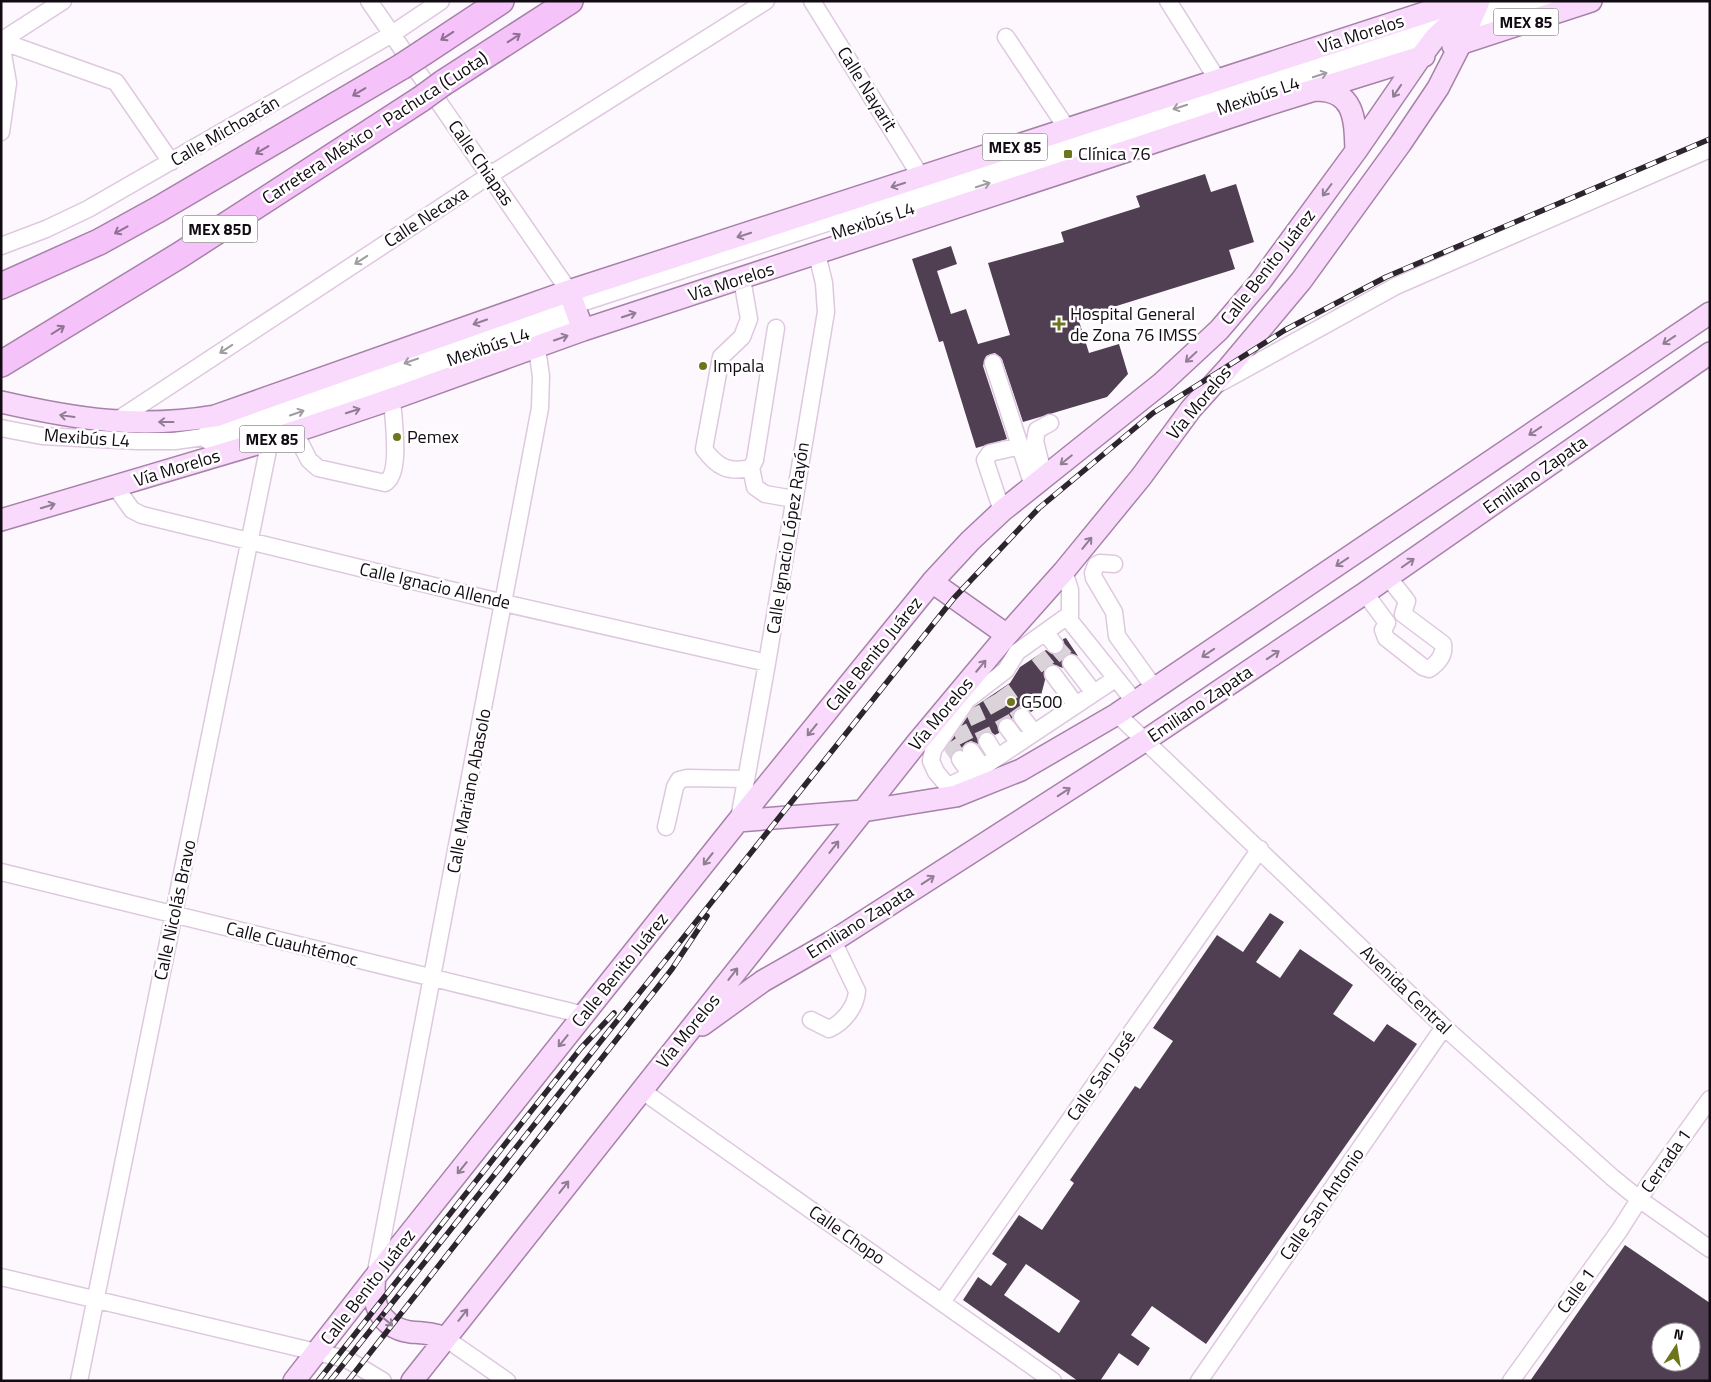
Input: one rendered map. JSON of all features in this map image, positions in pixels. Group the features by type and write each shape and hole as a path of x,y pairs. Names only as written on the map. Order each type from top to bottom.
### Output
{"highway":[{"name":"MEX 85D","path":"1,286 90,246 150,214 401,67 500,1"},
{"name":"Carretera México - Pachuca (Cuota)","path":"9,360 180,255 570,1"}],"main road":[{"name":"Vía Morelos","path":"1,402 65,417 116,422 180,422 214,416 532,326 922,177 1219,82 1467,15 1591,1"},
{"name":"Vía Morelos","path":"1,520 270,440 392,399 532,326 576,310 742,279 1315,90 1420,58 1467,15"},
{"name":"Vía Morelos","path":"412,1381 863,810 946,733 1024,645 1064,571 1141,477 1191,410 1330,243 1438,88 1467,15"},
{"name":"Calle Benito Juárez","path":"294,1381 375,1276 738,821 932,582 970,540 1002,511 1162,383 1219,330 1260,282 1356,151 1435,38 1467,15"},
{"path":"1315,90 1332,92 1347,102 1355,118 1356,151"},
{"name":"Emiliano Zapata","path":"738,821 863,810 953,791 1021,770 1081,736 1155,689 1710,313"},
{"name":"Emiliano Zapata","path":"681,1040 763,981 833,940 1146,740 1365,593 1710,353"},
{"path":"932,582 1024,645"},
{"path":"375,1276 375,1303 385,1321 402,1330 431,1333 445,1338"}],"street":[{"path":"1,42 63,1"},
{"name":"Calle Chiapas","path":"369,1 490,175 576,310"},
{"name":"Calle Michoacán","path":"1,246 46,229 88,209 392,34 441,1"},
{"name":"Calle Necaxa","path":"116,422 490,175 766,1"},
{"name":"Calle Nayarit","path":"812,1 922,177"},
{"path":"1168,1 1219,82"},
{"name":"Mexibús L4","path":"576,310 1509,1"},
{"name":"Mexibús L4","path":"1467,15 1546,1"},
{"path":"1006,36 1068,130"},
{"name":"Mexibús L4","path":"576,310 1181,122 1435,38"},
{"path":"1,42 8,83 1,132"},
{"path":"1,42 116,82 171,162"},
{"path":"1211,387 1396,286 1710,149"},
{"name":"Calle Ignacio López Rayón","path":"738,821 767,663 826,312 824,283 817,254"},
{"path":"742,279 749,319 742,337 721,357 704,449 715,464 738,470 751,468"},
{"name":"Mexibús L4","path":"1,428 42,436 89,439 175,441 202,437 210,430 532,326"},
{"name":"Calle Mariano Abasolo","path":"375,1276 433,979 540,408 542,376 532,326"},
{"path":"776,328 755,460 751,468 755,486 765,494 794,499"},
{"path":"993,363 1020,446 1039,482"},
{"path":"294,431 309,460 318,468 384,483 392,477 395,466 392,399"},
{"path":"1039,482 1035,441 1037,430 1050,423"},
{"name":"Calle Nicolás Bravo","path":"79,1381 270,440"},
{"path":"1002,511 985,460 990,453 1020,446"},
{"name":"Calle Ignacio Allende","path":"115,486 132,510 142,515 504,603 767,663"},
{"path":"1114,564 1100,562 1096,565 1093,573 1094,578 1114,612 1117,636 1155,689"},
{"path":"1064,571 1070,590 1068,615 1070,621 1135,702"},
{"path":"1388,577 1407,601 1403,614"},
{"path":"1365,593 1387,623"},
{"path":"1398,614 1403,614 1443,644 1443,654 1429,669 1423,667 1386,638 1383,630 1387,623 1398,614"},
{"path":"1068,615 1024,645 1012,658 993,688 970,704 933,750 931,761 936,772 953,791 997,757 1115,679"},
{"path":"1045,632 1055,645"},
{"path":"1070,663 1094,693"},
{"path":"1053,674 1072,708 1081,736"},
{"name":"Avenida Central","path":"1117,714 1444,1027 1639,1199 1710,1249"},
{"path":"1022,717 1034,733"},
{"path":"1008,727 1019,743"},
{"path":"987,741 997,757"},
{"path":"966,755 977,771"},
{"path":"666,828 675,787 679,780 687,778 746,779"},
{"name":"Calle San José","path":"942,1302 1260,849"},
{"name":"Calle Cuauhtémoc","path":"1,872 174,916 584,1015"},
{"path":"812,1020 828,1029 836,1026 852,1008 856,999 857,991 833,940"},
{"name":"Calle San Antonio","path":"1199,1381 1444,1027"},
{"name":"Calle Chopo","path":"641,1090 1054,1381"},
{"name":"Cerrada 1","path":"1639,1199 1710,1099"},
{"name":"Calle 1","path":"1511,1381 1639,1199"},
{"name":"Calle Benito Juárez","path":"1,1277 348,1360 383,1381"},
{"path":"445,1338 507,1381"}],"building":[{"path":"1205,174 1211,192 1236,184 1254,242 1229,250 1235,269 1078,318 1089,353 1119,344 1128,374 1107,397 1023,422 1002,359 995,353 986,356 983,366 1007,439 976,448 943,341 939,342 912,259 951,246 957,264 937,271 951,314 966,309 978,344 1010,335 988,263 1064,242 1061,232 1140,207 1136,196"},
{"name":"G500","path":"1066,638 1078,656 1069,653 1062,659 1063,668 1052,664 1044,670 1045,680 1038,707 1031,712 1025,708 1016,709 1012,719 1005,717 998,723 999,733 995,735 991,732 982,732 978,737 978,744 971,741 952,754 947,747 974,707 1010,683 1020,667 1046,650 1052,654 1061,653 1064,648 1063,639"},
{"path":"1270,913 1284,922 1256,962 1280,978 1300,949 1353,985 1333,1014 1374,1042 1387,1024 1417,1044 1206,1344 1152,1306 1131,1335 1150,1348 1138,1366 1119,1353 1100,1381 1078,1381 963,1300 978,1277 991,1286 1007,1264 992,1254 1019,1215 1042,1230 1074,1183 1070,1180 1135,1086 1140,1089 1173,1041 1153,1028 1217,935 1243,952","holes":["1026,1264 1080,1301 1059,1333 1004,1295"]},
{"path":"1625,1245 1710,1303 1710,1381 1530,1381"}],"tunnel":[{"path":"1055,645 1071,663"},
{"path":"1038,655 1053,674"},
{"path":"1002,689 1022,717"},
{"path":"990,697 1007,727"},
{"path":"972,708 987,741"},
{"path":"959,727 971,751"},
{"path":"949,743 960,759"}],"railway":[{"path":"330,1381 954,598 1039,508 1153,413 1285,330 1386,277 1710,139"},
{"path":"348,1381 672,969 707,916"},
{"path":"318,1381 581,1048 614,1013"}],"place":[{"name":"Clínica 76","path":"1068,154"},
{"name":"Hospital General de Zona 76 IMSS","path":"1059,324"},
{"name":"Impala","path":"703,366"},
{"name":"Pemex","path":"397,437"},
{"name":"G500","path":"1011,702"}]}
